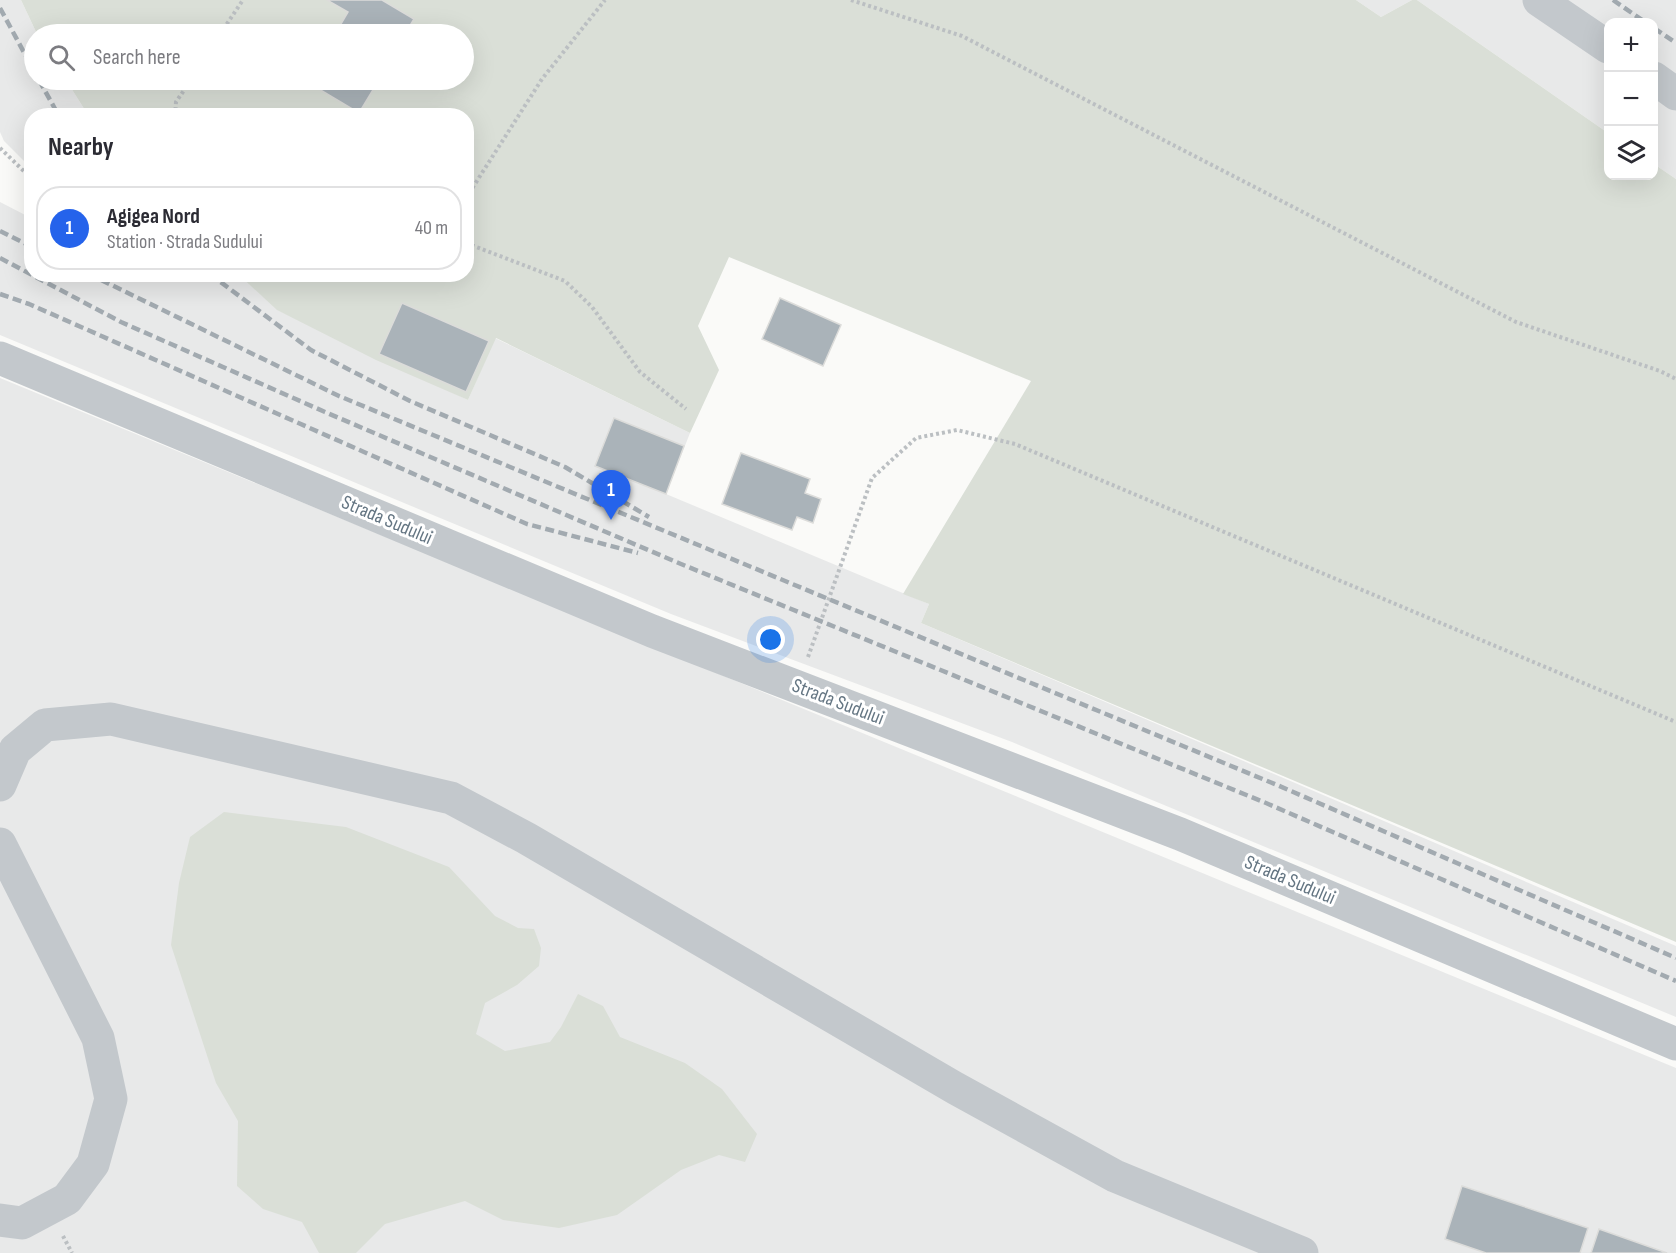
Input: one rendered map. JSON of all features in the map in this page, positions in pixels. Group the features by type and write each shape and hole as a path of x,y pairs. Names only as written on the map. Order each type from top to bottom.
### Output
{"street":[{"path":"1539,0 1604,44"},
{"path":"1658,81 1676,94"},
{"name":"Strada Sudului","path":"0,358 641,626 1180,834 1676,1044"},
{"path":"0,785 8,748 45,725 111,719 451,798 536,844 955,1088 1115,1176 1302,1253"},
{"path":"0,844 98,1038 111,1099 93,1164 67,1199 22,1223 0,1220"}],"path":[{"path":"227,24 243,0"},
{"path":"474,185 542,79 605,0"},
{"path":"851,0 962,36 1516,322 1660,371 1676,379"},
{"path":"176,108 176,102 184,90"},
{"path":"0,148 24,171"},
{"path":"474,246 565,281 592,307 640,372 686,409"},
{"path":"797,686 872,478 916,438 957,430 1015,444 1676,722"}],"shaded area":[{"path":"0,0 21,0 32,24 24,24 24,90 72,90 84,108 24,108 24,161 4,141 0,132"},
{"path":"21,0 1356,0 1381,17 1412,0 1417,0 1604,130 1604,180 1658,180 1658,167 1676,179 1676,942 921,623 929,604 903,594 1031,381 729,257 698,326 719,370 690,433 496,338 468,400 376,360 277,310 247,282 474,282 474,108 84,108 72,90 474,90 474,24 32,24"},
{"path":"1356,0 1412,0 1381,17"},
{"path":"1417,0 1676,0 1676,179 1658,167 1658,18 1604,18 1604,130"},
{"path":"0,202 24,214 24,282 247,282 278,310 468,400 495,338 690,433 666,494 929,604 921,623 1676,946 1676,1017 1012,742 671,614 0,335"},
{"path":"0,378 1676,1068 1676,1253 0,1253"},
{"path":"224,812 346,827 449,867 495,916 518,928 534,929 541,948 539,966 517,985 485,1003 476,1034 505,1051 550,1042 561,1027 578,994 603,1006 620,1037 685,1063 722,1089 757,1134 745,1162 719,1155 681,1170 617,1215 559,1228 503,1220 465,1201 385,1224 356,1253 319,1253 302,1222 263,1209 237,1186 238,1121 216,1083 171,945 179,883 190,837"}],"building":[{"path":"327,0 382,0 414,19 411,24 341,24 348,12"},
{"path":"320,90 373,90 362,108 351,108"},
{"path":"780,298 841,325 823,366 762,339"},
{"path":"402,303 489,341 466,392 379,354"},
{"path":"614,418 684,446 666,494 595,466"},
{"path":"741,453 810,479 805,493 821,499 813,523 797,517 792,530 722,504"},
{"path":"1462,1186 1588,1228 1580,1253 1486,1253 1445,1239"},
{"path":"1599,1229 1667,1253 1591,1253"}],"railway":[{"path":"1613,0 1639,18"},
{"path":"0,8 24,52"},
{"path":"1658,31 1676,43"},
{"path":"45,90 55,108"},
{"path":"0,231 24,243"},
{"path":"0,258 24,271"},
{"path":"45,282 121,322 325,412 681,564 1266,803 1676,981"},
{"path":"105,282 339,396 1277,785 1676,958"},
{"path":"221,282 311,350 410,401 565,467 649,517"},
{"path":"0,294 29,304 527,524 638,553"}],"place":[{"name":"Agigea Nord","path":"611,520"}]}
